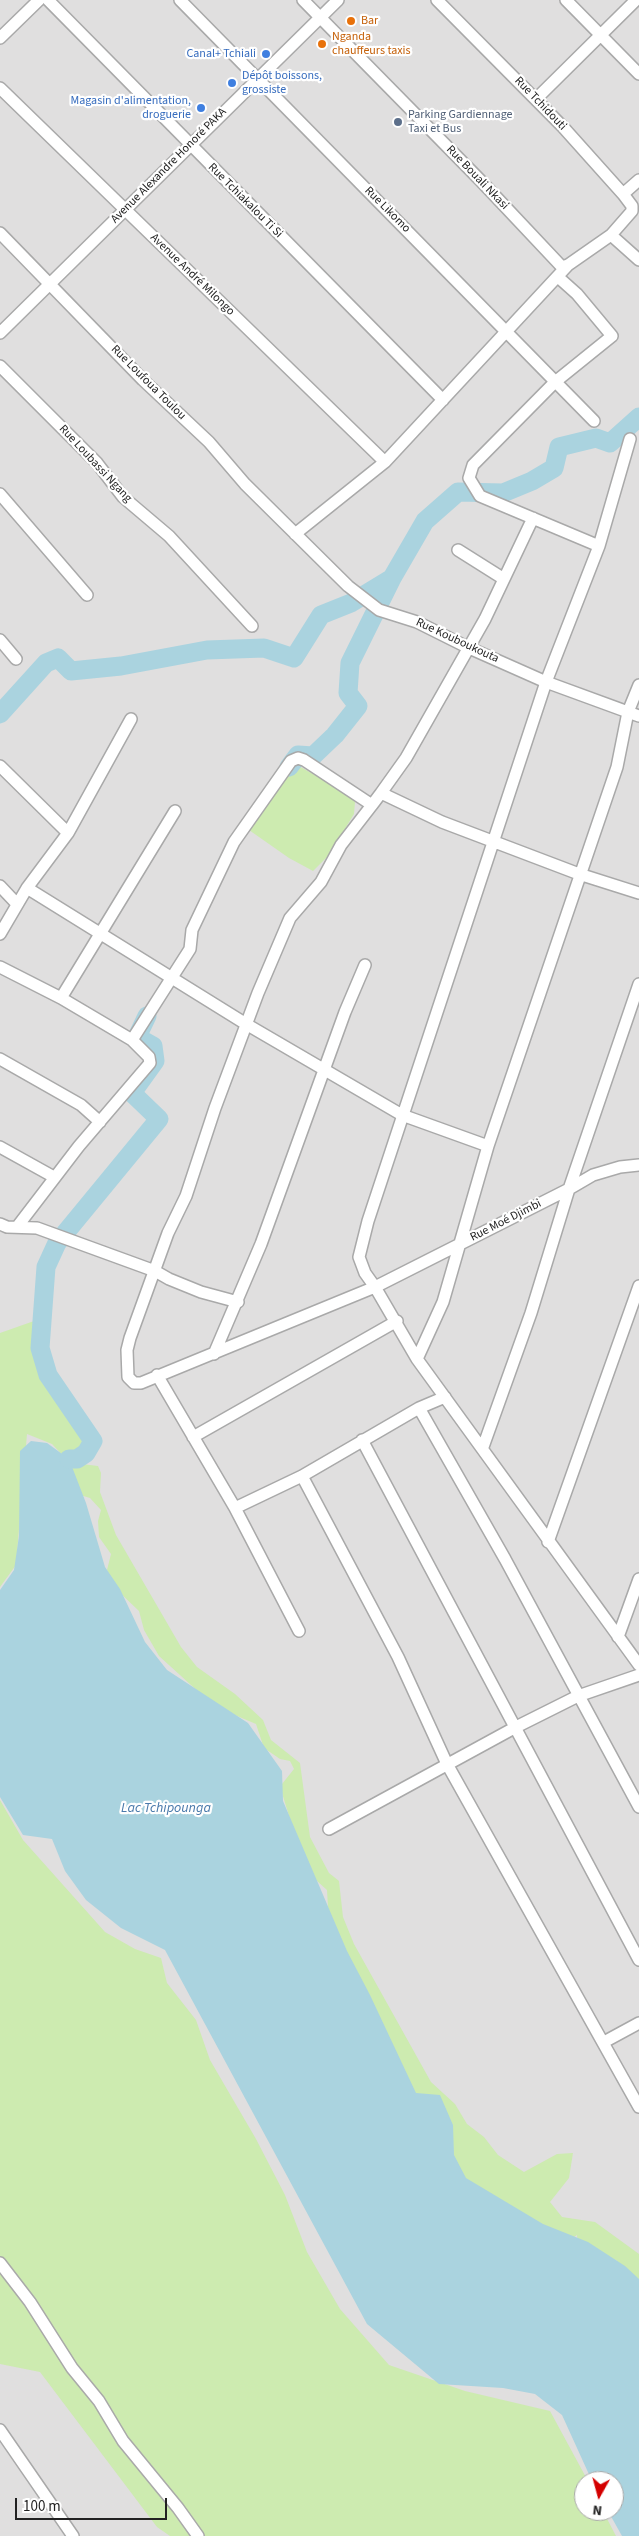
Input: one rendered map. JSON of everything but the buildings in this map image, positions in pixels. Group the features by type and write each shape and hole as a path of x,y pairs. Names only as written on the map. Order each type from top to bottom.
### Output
{"street":[{"path":"0,38 39,0"},
{"name":"Rue Tchiakalou Ti Si","path":"48,0 443,400"},
{"name":"Rue Likomo","path":"180,0 594,421"},
{"name":"Rue Bouali Nkasi","path":"303,0 481,181 562,267 568,265"},
{"name":"Avenue Alexandre Honoré PAKA","path":"0,332 338,0"},
{"name":"Rue Tchidouti","path":"437,0 536,99 632,206 630,214 611,234"},
{"path":"566,0 639,74"},
{"path":"536,99 599,34 636,0"},
{"name":"Avenue André Milongo","path":"0,88 385,462"},
{"path":"623,194 639,180"},
{"name":"Rue Loufoua Toulou","path":"0,233 143,380 209,442 245,484 295,534"},
{"path":"295,534 385,462 568,265 611,234 639,260"},
{"path":"558,277 609,330 612,336 555,382 473,465 468,478 480,496 599,546"},
{"name":"Rue Loubassi Ngang","path":"0,366 97,463 123,497 169,536 252,626"},
{"path":"630,439 599,546 546,682 492,840 453,969 368,1220 359,1258 365,1273 397,1322 417,1359 483,1447 548,1542 639,1665"},
{"path":"0,494 87,595"},
{"path":"155,1270 168,1233 186,1196 246,1024 290,918 321,882 341,845 406,758 467,647 485,619 533,518"},
{"name":"Rue Kouboukouta","path":"295,534 348,586 379,610 417,622 467,647 546,682 634,714"},
{"path":"458,550 504,579"},
{"path":"0,640 16,659"},
{"path":"417,1359 443,1302 488,1146 617,767 634,714 639,685"},
{"path":"0,934 27,888 68,833 131,719"},
{"path":"132,1040 190,950 192,930 234,842 291,761 298,758 304,760 372,805"},
{"path":"0,766 68,833"},
{"path":"381,793 442,822 579,874 639,893"},
{"path":"61,998 175,811"},
{"path":"0,886 17,904"},
{"path":"27,888 246,1024 402,1115 488,1146"},
{"path":"214,1354 262,1244 345,1012 365,965"},
{"path":"0,967 61,998 132,1040 150,1057 150,1063 54,1177 17,1227"},
{"path":"483,1447 531,1313 569,1189 639,984"},
{"path":"0,1059 81,1105 100,1122"},
{"path":"0,1147 54,1177"},
{"name":"Rue Moé Djimbi","path":"155,1270 130,1338 127,1368 128,1377 134,1383 214,1354 375,1287 593,1175 620,1167 639,1165"},
{"path":"0,1224 37,1228 155,1270 169,1279 201,1292 238,1302"},
{"path":"548,1542 634,1324 639,1286"},
{"path":"193,1437 397,1322"},
{"path":"157,1376 235,1508 298,1631"},
{"path":"235,1508 302,1476 419,1408 445,1397"},
{"path":"419,1408 505,1560 639,1807"},
{"path":"362,1440 639,1960"},
{"path":"302,1476 398,1657 447,1764 639,2107"},
{"path":"618,1636 639,1579"},
{"path":"329,1829 516,1727 578,1696 639,1675"},
{"path":"604,2042 639,2023"},
{"path":"0,2263 30,2302 72,2368 99,2401 123,2441 178,2508 198,2536"},
{"path":"0,2430 72,2536"}],"shaded area":[{"path":"0,0 639,0 639,2536 0,2536"}],"green space":[{"path":"297,765 336,787 355,802 354,814 327,857 313,871 289,858 249,830 286,772"},
{"path":"34,1321 67,1400 85,1431 82,1464 98,1466 101,1473 100,1492 116,1535 181,1647 197,1667 235,1694 263,1720 271,1740 300,1763 310,1837 329,1873 339,1881 343,1917 354,1944 431,2082 455,2104 467,2124 484,2137 498,2155 524,2172 557,2154 573,2153 569,2178 550,2202 562,2217 595,2222 639,2254 639,2287 616,2260 578,2255 577,2235 567,2242 467,2184 411,2099 329,1923 327,1890 306,1871 282,1793 282,1784 294,1769 290,1761 280,1759 264,1748 256,1724 230,1713 202,1695 159,1656 144,1630 139,1611 116,1589 107,1570 111,1554 99,1537 98,1521 101,1510 90,1498 67,1491 66,1468 73,1466 52,1444 27,1434 16,1565 0,1587 0,1333"},
{"path":"0,1800 23,1840 105,1932 135,1949 161,1958 167,1983 196,2020 210,2060 256,2139 285,2195 307,2252 340,2309 389,2365 465,2391 550,2411 583,2471 574,2471 574,2521 608,2521 616,2536 170,2536 157,2527 40,2372 0,2364"}],"water":[{"name":"Lac Tchipounga","path":"31,1441 47,1443 69,1459 86,1503 105,1567 120,1589 145,1642 167,1670 248,1723 282,1771 283,1801 347,1951 416,2093 440,2095 453,2125 454,2155 466,2178 543,2224 588,2242 625,2266 639,2279 639,2536 622,2536 614,2521 624,2521 624,2471 587,2471 562,2415 535,2394 503,2388 439,2384 367,2324 165,1950 121,1928 86,1900 65,1871 52,1839 23,1835 0,1797 0,1590 14,1570 19,1536 20,1451"}],"waterway":[{"path":"289,767 298,755 313,756 335,735 358,706 348,693 350,663 392,578 425,521 458,492 503,493 532,481 554,468 559,447 596,438 610,443 639,417"},
{"path":"0,714 46,663 58,658 71,671 121,666 207,650 264,648 294,658 321,615 351,603 392,578"},
{"path":"69,1459 77,1459 86,1453 93,1441 48,1375 40,1348 46,1267 57,1243 159,1119 132,1093 155,1061 153,1046 137,1037 147,1016"}],"place":[{"name":"Bar","path":"351,21"},
{"name":"Nganda chauffeurs taxis","path":"322,44"},
{"name":"Canal+ Tchiali","path":"266,54"},
{"name":"Dépôt boissons, grossiste","path":"232,83"},
{"name":"Magasin d'alimentation, droguerie","path":"201,108"},
{"name":"Parking Gardiennage Taxi et Bus","path":"398,122"}]}
